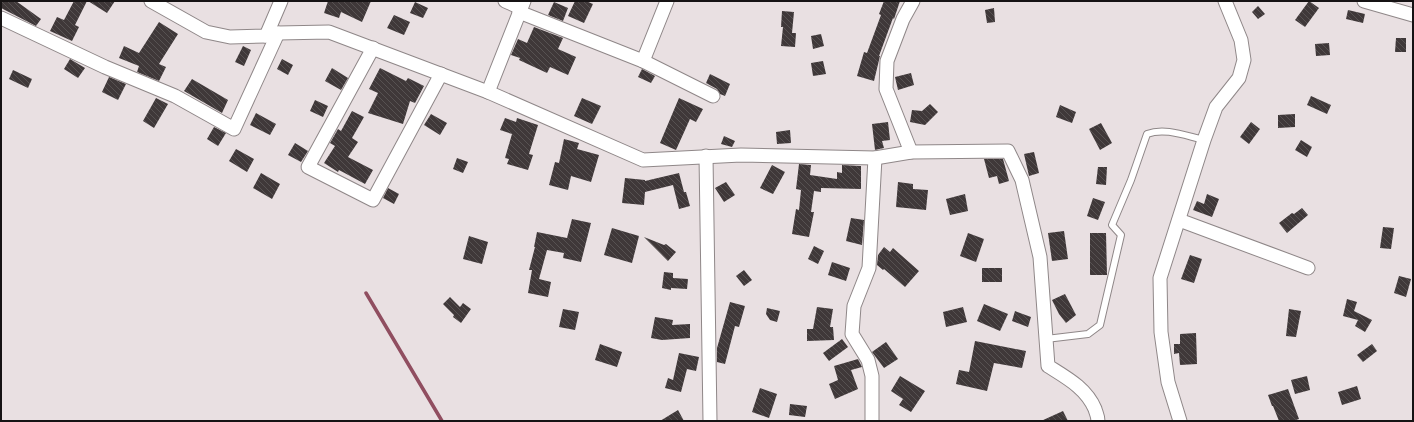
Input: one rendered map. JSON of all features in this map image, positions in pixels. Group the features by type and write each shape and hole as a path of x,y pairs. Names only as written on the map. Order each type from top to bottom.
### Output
{"street":[{"path":"151,1 206,32 230,37 329,32 488,92 643,160 742,155 875,158 910,152 1008,151 1022,180 1040,257 1048,366 1077,384 1091,399 1098,421"},
{"path":"1,18 105,67 175,96 234,129 272,35 281,1"},
{"path":"505,1 643,61 713,96"},
{"path":"643,61 667,1"},
{"path":"910,152 886,89 887,61 903,19 913,1"},
{"path":"1180,421 1168,382 1162,332 1160,278 1216,107 1239,78 1244,60 1241,40 1225,1"},
{"path":"1364,1 1413,14"},
{"path":"488,92 521,7"},
{"path":"373,48 308,167 373,200 441,74"},
{"path":"706,156 710,421"},
{"path":"872,421 872,376 868,360 852,334 854,306 869,268 875,158"},
{"path":"1179,220 1308,268"}],"lane":[{"path":"1046,339 1088,334 1100,325 1121,235 1112,224 1131,180 1147,134 1155,131 1164,131 1204,140"}],"building":[{"path":"1,1 16,1 41,19 36,26 1,8"},
{"path":"74,1 87,1 75,25 79,27 72,41 50,31 57,17 64,20"},
{"path":"88,1 115,1 107,13"},
{"path":"328,1 371,1 362,22 341,12 339,18 324,13"},
{"path":"575,1 586,1 593,4 584,23 568,16"},
{"path":"884,1 900,1 879,56 874,81 857,76 864,52 867,53 881,15 879,14"},
{"path":"1309,1 1319,8 1305,27 1295,20"},
{"path":"415,2 428,8 423,18 410,13"},
{"path":"554,2 568,8 563,21 548,15"},
{"path":"1258,6 1265,14 1258,19 1252,12"},
{"path":"994,8 995,22 987,23 985,10"},
{"path":"1348,10 1365,14 1363,23 1346,19"},
{"path":"782,11 794,12 792,33 796,33 795,47 781,46 783,27 781,27"},
{"path":"394,15 410,22 404,35 387,28"},
{"path":"159,22 178,34 159,64 166,67 159,81 137,72 139,66 119,58 124,46 139,53"},
{"path":"534,27 563,38 558,49 576,57 568,75 550,67 547,73 519,60 520,58 511,55 518,39 527,43"},
{"path":"821,34 824,46 813,49 811,36"},
{"path":"1396,38 1406,38 1406,52 1395,52"},
{"path":"1329,43 1330,55 1316,56 1315,44"},
{"path":"243,46 251,50 244,66 235,62"},
{"path":"70,59 85,68 78,78 64,69"},
{"path":"282,59 293,65 288,75 277,69"},
{"path":"823,61 826,74 813,76 811,63"},
{"path":"332,68 348,78 341,90 325,81"},
{"path":"380,68 406,81 408,78 424,86 415,103 410,101 403,124 368,113 378,93 369,89"},
{"path":"642,69 655,76 651,83 638,77"},
{"path":"13,70 32,79 28,88 9,79"},
{"path":"911,73 914,85 898,90 895,77"},
{"path":"710,74 730,84 725,96 720,94 717,89 706,83"},
{"path":"109,77 126,84 118,100 102,92"},
{"path":"192,79 228,100 222,113 184,91"},
{"path":"1311,96 1331,105 1327,114 1307,105"},
{"path":"156,98 168,104 154,128 143,121"},
{"path":"582,98 601,106 592,124 574,116"},
{"path":"679,98 703,109 696,122 690,119 676,150 660,143"},
{"path":"315,100 328,106 323,117 310,111"},
{"path":"930,104 938,112 925,125 910,122 912,110 922,111"},
{"path":"1060,105 1076,112 1072,123 1056,117"},
{"path":"352,111 364,117 352,138 358,142 348,157 373,170 365,184 339,170 338,172 324,163 335,146 330,143 338,129 341,131"},
{"path":"256,113 276,124 270,135 250,125"},
{"path":"431,114 447,123 440,135 424,125"},
{"path":"1295,114 1295,127 1278,128 1278,115"},
{"path":"505,118 516,122 517,118 538,125 529,154 533,155 528,170 507,164 509,159 505,158 512,134 500,130"},
{"path":"888,122 890,140 882,141 884,148 875,150 872,124"},
{"path":"1251,122 1260,129 1249,144 1240,137"},
{"path":"1101,123 1112,143 1100,150 1089,129"},
{"path":"214,127 226,133 218,146 207,139"},
{"path":"790,130 791,143 777,144 776,132"},
{"path":"724,136 735,141 732,147 721,144"},
{"path":"564,139 579,143 577,149 599,155 591,182 571,176 568,190 549,185 555,162 559,163"},
{"path":"1301,140 1312,147 1307,157 1295,150"},
{"path":"295,143 308,151 301,162 288,155"},
{"path":"236,149 254,159 247,172 229,161"},
{"path":"1034,152 1039,173 1029,176 1024,154"},
{"path":"457,158 468,162 463,173 453,169"},
{"path":"984,159 1003,159 1009,181 999,184 997,176 989,178"},
{"path":"799,164 811,165 810,175 837,179 837,172 842,173 842,165 861,166 861,189 821,188 821,192 814,191 811,212 814,212 809,237 792,234 796,209 799,210 801,190 796,189"},
{"path":"772,165 785,172 773,194 760,188"},
{"path":"1098,167 1107,167 1106,185 1096,184"},
{"path":"261,173 280,184 272,199 253,188"},
{"path":"679,173 684,192 686,192 690,206 679,209 673,185 645,192 644,205 622,203 625,178 645,181"},
{"path":"726,182 735,195 724,202 715,188"},
{"path":"898,182 913,184 913,189 928,190 926,210 896,207"},
{"path":"388,188 399,194 394,204 383,198"},
{"path":"965,194 968,211 950,215 946,199"},
{"path":"1207,194 1219,199 1212,217 1193,210 1197,201 1204,204"},
{"path":"1093,198 1105,202 1098,220 1087,216"},
{"path":"1302,208 1308,215 1287,233 1279,223 1292,213 1294,214"},
{"path":"851,218 864,220 862,245 846,241"},
{"path":"572,219 591,223 581,262 563,258 564,253 547,250 539,279 551,282 548,297 528,293 532,270 529,270 537,232 567,238"},
{"path":"1383,227 1394,228 1391,249 1380,248"},
{"path":"612,228 639,236 632,263 604,255"},
{"path":"1064,231 1068,259 1052,261 1048,233"},
{"path":"968,233 984,239 976,262 960,256"},
{"path":"1090,233 1106,233 1107,275 1090,275"},
{"path":"469,236 488,242 482,264 463,259"},
{"path":"644,237 664,245 666,244 676,252 668,261"},
{"path":"814,246 824,251 818,264 808,259"},
{"path":"884,247 890,252 893,248 919,271 905,287 877,265 878,255"},
{"path":"1190,255 1202,259 1194,283 1181,279"},
{"path":"832,262 850,268 846,281 828,275"},
{"path":"982,268 1002,268 1002,282 982,282"},
{"path":"744,270 752,280 744,286 736,276"},
{"path":"664,272 673,273 673,278 688,279 687,289 671,288 671,290 662,288"},
{"path":"1399,276 1411,279 1406,297 1394,293"},
{"path":"1065,294 1076,315 1066,323 1059,314 1052,300"},
{"path":"450,297 460,307 463,303 471,309 461,323 453,317 454,315 443,304"},
{"path":"1347,299 1357,302 1354,311 1372,320 1365,332 1355,326 1358,320 1343,316"},
{"path":"730,302 745,306 739,327 735,326 725,364 717,362 717,348"},
{"path":"984,304 1008,314 1000,331 977,321"},
{"path":"817,307 833,309 830,327 833,327 834,340 807,341 807,329 813,329"},
{"path":"963,307 967,322 946,327 943,312"},
{"path":"767,308 780,311 777,322 770,320 766,314"},
{"path":"563,309 579,312 575,330 559,327"},
{"path":"1289,309 1301,311 1296,337 1286,336"},
{"path":"1015,311 1031,317 1028,327 1012,321"},
{"path":"655,317 673,320 672,325 690,324 690,338 662,340 651,338"},
{"path":"1196,333 1197,364 1180,365 1179,353 1174,354 1174,344 1180,344 1180,334"},
{"path":"842,339 848,347 829,361 823,353"},
{"path":"975,341 1026,351 1022,368 994,363 987,391 956,384 959,370 969,372"},
{"path":"886,342 898,359 884,368 872,352"},
{"path":"600,344 622,352 617,367 595,360"},
{"path":"1372,344 1377,351 1363,362 1357,355"},
{"path":"679,353 699,357 696,371 687,369 681,392 665,388 668,378 673,380"},
{"path":"858,359 862,367 851,370 858,389 835,399 829,384 838,380 834,366"},
{"path":"900,376 925,391 911,412 899,405 903,399 891,391"},
{"path":"1307,376 1310,390 1295,394 1291,380"},
{"path":"1357,386 1361,399 1342,405 1338,392"},
{"path":"760,388 777,394 769,418 752,412"},
{"path":"1288,389 1299,419 1293,421 1279,421 1268,395"},
{"path":"790,404 807,406 805,417 789,415"},
{"path":"678,410 684,421 660,421"},
{"path":"1063,411 1068,421 1041,421"}],"waterway":[{"path":"366,293 442,421"}]}
